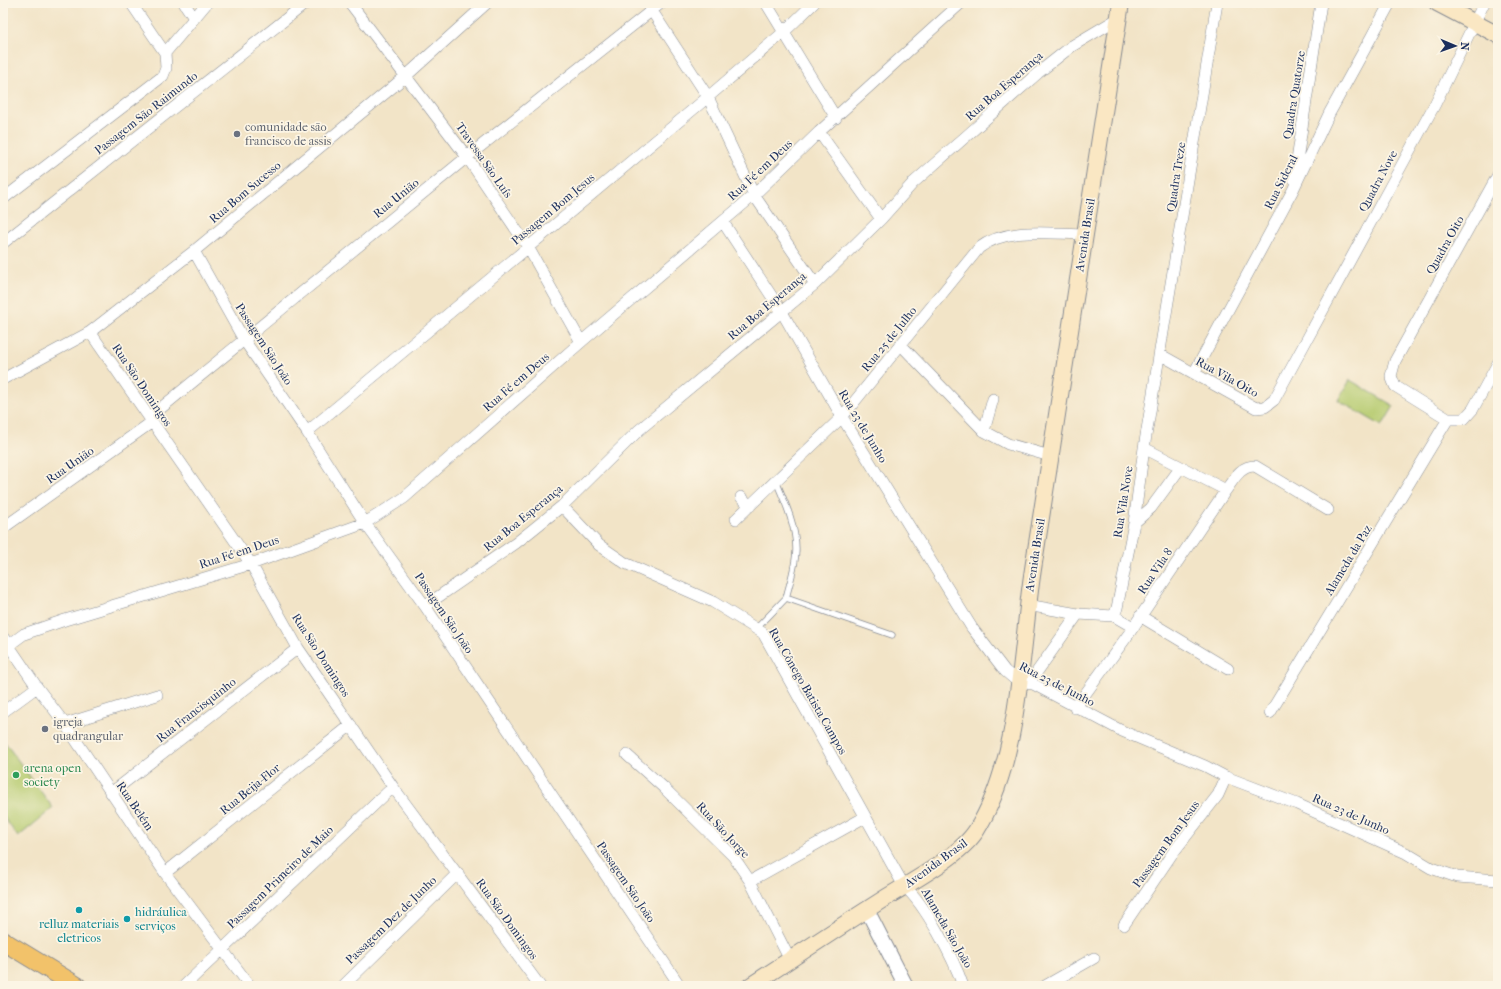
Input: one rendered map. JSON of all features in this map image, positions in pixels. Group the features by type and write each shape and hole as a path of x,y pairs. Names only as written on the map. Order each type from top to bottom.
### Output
{"main road":[{"path":"1437,3 1498,36"},
{"name":"Avenida Brasil","path":"750,986 904,886 966,843 976,831 986,813 1000,777 1024,682 1027,605 1120,11"},
{"path":"3,941 77,986"}],"street":[{"path":"3,199 163,76 166,68 165,54 131,3"},
{"path":"184,3 194,18"},
{"path":"165,54 207,3"},
{"name":"Passagem São Raimundo","path":"3,243 306,3"},
{"name":"Travessa São Luís","path":"350,3 467,157 528,247 581,342"},
{"name":"Rua Bom Sucesso","path":"3,379 90,332 194,251 406,76 487,3"},
{"name":"Rua União","path":"3,528 151,420 244,340 467,157 661,3"},
{"path":"766,3 836,118"},
{"name":"Passagem Bom Jesus","path":"307,432 708,98 784,32 814,3"},
{"name":"Rua Fé em Deus","path":"6,641 65,620 251,564 365,523 404,498 581,342 754,195 819,132 961,3"},
{"name":"Quadra Treze","path":"1161,355 1217,3"},
{"name":"Quadra Quatorze","path":"1293,190 1321,3"},
{"name":"Rua Sideral","path":"1194,373 1293,190 1329,114 1390,3"},
{"name":"Quadra Nove","path":"1301,351 1435,104 1484,3"},
{"path":"652,11 708,98 754,195 815,284"},
{"name":"Rua Boa Esperança","path":"424,606 516,543 562,506 638,430 815,284 914,183 1038,73 1120,11"},
{"path":"819,132 880,219"},
{"name":"Quadra Oito","path":"1448,420 1395,386 1392,381 1391,371 1395,361 1415,328 1498,175"},
{"name":"Rua 23 de Junho","path":"723,222 782,312 842,417 972,628 1005,671 1122,731 1205,766 1226,777 1297,804 1406,853 1443,873 1471,879 1498,880"},
{"name":"Rua 25 de Julho","path":"736,519 842,417 979,248 995,238 1018,234 1086,234"},
{"name":"Passagem São João","path":"194,251 244,340 307,432 365,523 424,606 680,986"},
{"name":"Rua São Domingos","path":"90,332 251,564 298,648 393,787 540,986"},
{"path":"901,345 984,431 1008,444 1050,456"},
{"name":"Rua Vila Oito","path":"1161,355 1256,408 1260,408 1265,407 1274,400 1301,351"},
{"name":"Rua Vila Nove","path":"1114,616 1119,599 1134,523 1144,448 1161,355"},
{"path":"1448,420 1460,420 1468,416 1498,363"},
{"path":"984,431 993,399"},
{"name":"Alameda da Paz","path":"1270,713 1448,420"},
{"path":"1144,448 1226,490"},
{"name":"Rua Vila 8","path":"1076,708 1242,469 1248,466 1255,466 1328,510"},
{"path":"1134,523 1151,508 1181,467"},
{"path":"741,497 750,506"},
{"name":"Rua Cônego Batista Campos","path":"562,506 599,545 625,563 713,602 763,633 904,886"},
{"path":"1027,605 1078,614 1114,616 1133,627"},
{"path":"1024,682 1078,614"},
{"path":"1140,616 1228,669"},
{"name":"Rua Belém","path":"6,641 36,687 65,724 165,873 250,986"},
{"name":"Rua Francisquinho","path":"111,793 298,648"},
{"path":"3,712 36,687"},
{"path":"65,724 157,695"},
{"name":"Rua Beija-Flor","path":"165,873 351,725"},
{"name":"Rua São Jorge","path":"627,755 664,787 716,837 733,856 750,882 790,960"},
{"name":"Passagem Bom Jesus","path":"1124,924 1172,854 1211,805 1226,777"},
{"name":"Passagem Primeiro de Maio","path":"184,986 393,787"},
{"path":"750,882 865,817"},
{"name":"Passagem Dez de Junho","path":"343,986 458,873"},
{"name":"Alameda São João","path":"904,886 911,892 932,925 949,955 963,986"},
{"path":"867,910 906,986"},
{"path":"1045,986 1094,958"}],"lane":[{"path":"756,629 786,598 796,549 787,508 776,481"},
{"path":"786,598 892,634"}],"green space":[{"path":"1350,380 1394,406 1382,426 1338,400"},
{"name":"arena open society","path":"4,741 53,808 18,837 3,816"}],"place":[{"name":"comunidade são francisco de assis","path":"237,134"},
{"name":"igreja quadrangular","path":"45,729"},
{"name":"arena open society","path":"16,775"},
{"name":"relluz materiais eletricos","path":"79,910"},
{"name":"hidráulica serviços","path":"127,919"}]}
